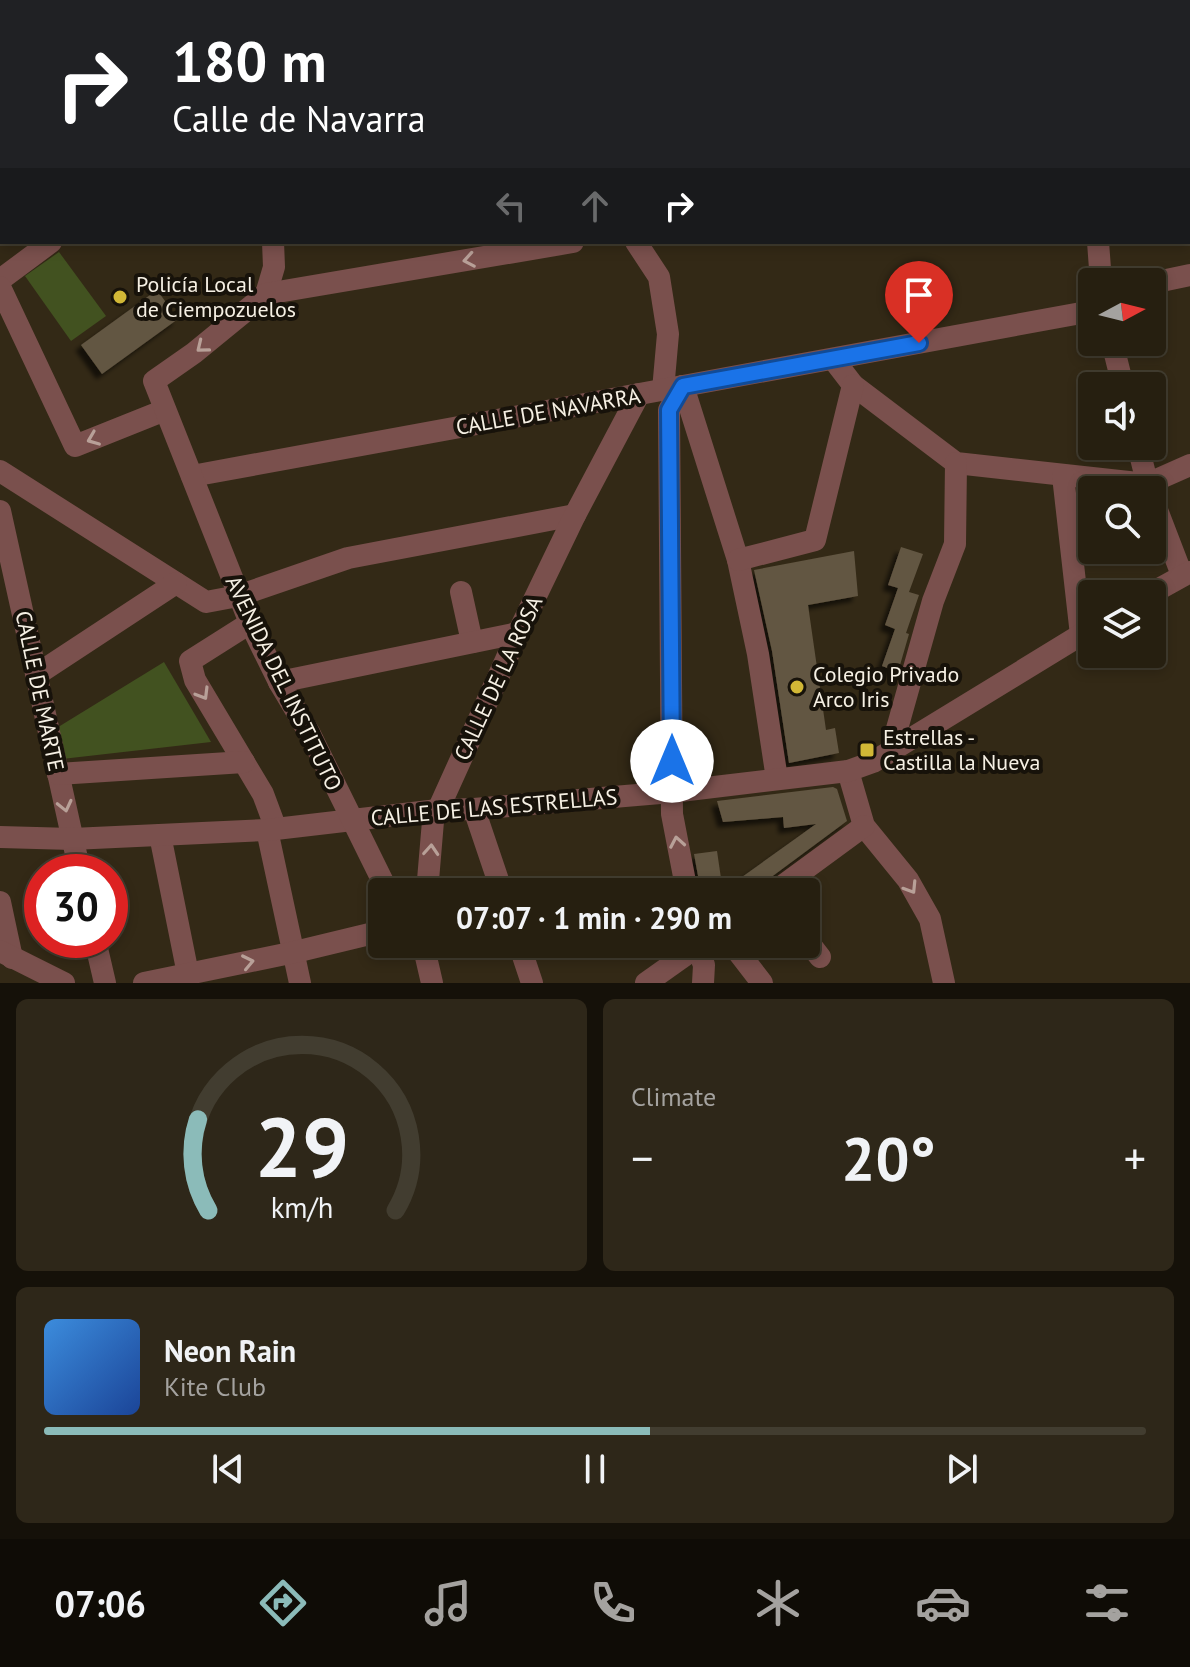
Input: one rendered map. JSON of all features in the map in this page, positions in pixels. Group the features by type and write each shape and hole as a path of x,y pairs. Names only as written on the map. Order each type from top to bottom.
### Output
{"street":[{"path":"49,244 1,291 75,446 165,410"},
{"path":"273,244 274,267 266,294 561,244"},
{"path":"637,244 659,277 673,388 669,410 672,814 684,878"},
{"path":"1098,244 1100,268"},
{"path":"1166,280 1190,275"},
{"name":"AVENIDA DEL INSTITUTO","path":"266,294 194,353 154,381 250,623 279,682 310,734 381,878"},
{"name":"CALLE DE NAVARRA","path":"192,476 1078,314"},
{"path":"833,359 853,385 956,463 1078,478"},
{"path":"738,560 815,540 853,385"},
{"path":"673,388 704,452 738,560 758,654 777,779"},
{"name":"CALLE DE LA ROSA","path":"428,878 433,821 518,633 575,515 639,394"},
{"path":"670,457 704,452"},
{"path":"891,750 933,601 955,544 956,463"},
{"path":"1166,480 1190,465"},
{"path":"0,471 206,602 238,596 348,558 575,515"},
{"path":"1063,476 1078,580"},
{"name":"CALLE DE MARTE","path":"0,511 76,854"},
{"path":"1166,529 1186,574 1166,585"},
{"path":"36,675 176,583"},
{"path":"461,592 472,642"},
{"path":"250,623 190,661 195,680 263,794 300,983"},
{"path":"279,682 518,633"},
{"name":"CALLE DE LAS ESTRELLAS","path":"0,837 72,839 272,830 438,810 672,792 848,771 873,762 1078,636"},
{"path":"58,774 244,762"},
{"path":"848,771 864,826 908,880 930,919 944,983"},
{"path":"474,809 497,878"},
{"path":"793,878 864,826"},
{"path":"160,835 188,974"},
{"path":"0,902 6,954 64,983"},
{"path":"144,983 368,934"},
{"path":"99,958 105,983"},
{"path":"425,958 432,983"},
{"path":"524,958 532,983"},
{"path":"646,983 680,958"},
{"path":"702,958 703,983"},
{"path":"743,958 762,983"}],"green space":[{"path":"59,252 106,316 71,341 25,276"},
{"path":"164,662 211,742 62,759 55,729"}],"building":[{"path":"157,290 178,319 102,374 81,345"},
{"path":"901,547 923,554 909,592 919,595 906,633 909,634 898,672 882,666 895,629 885,625 898,588 888,585"},
{"path":"854,551 858,596 808,605 826,730 835,728 839,753 789,763 772,651 754,570"},
{"path":"833,787 837,789 847,821 770,878 743,878 816,824 784,828 783,817 723,822 717,801"},
{"path":"717,851 721,878 698,878 694,854"}],"place":[{"name":"Policía Local de Ciempozuelos","path":"120,297"},
{"name":"Colegio Privado Arco Iris","path":"797,687"},
{"name":"Estrellas - Castilla la Nueva","path":"867,750"}],"route":[{"path":"672,761 669,410 683,386 919,343"}]}
